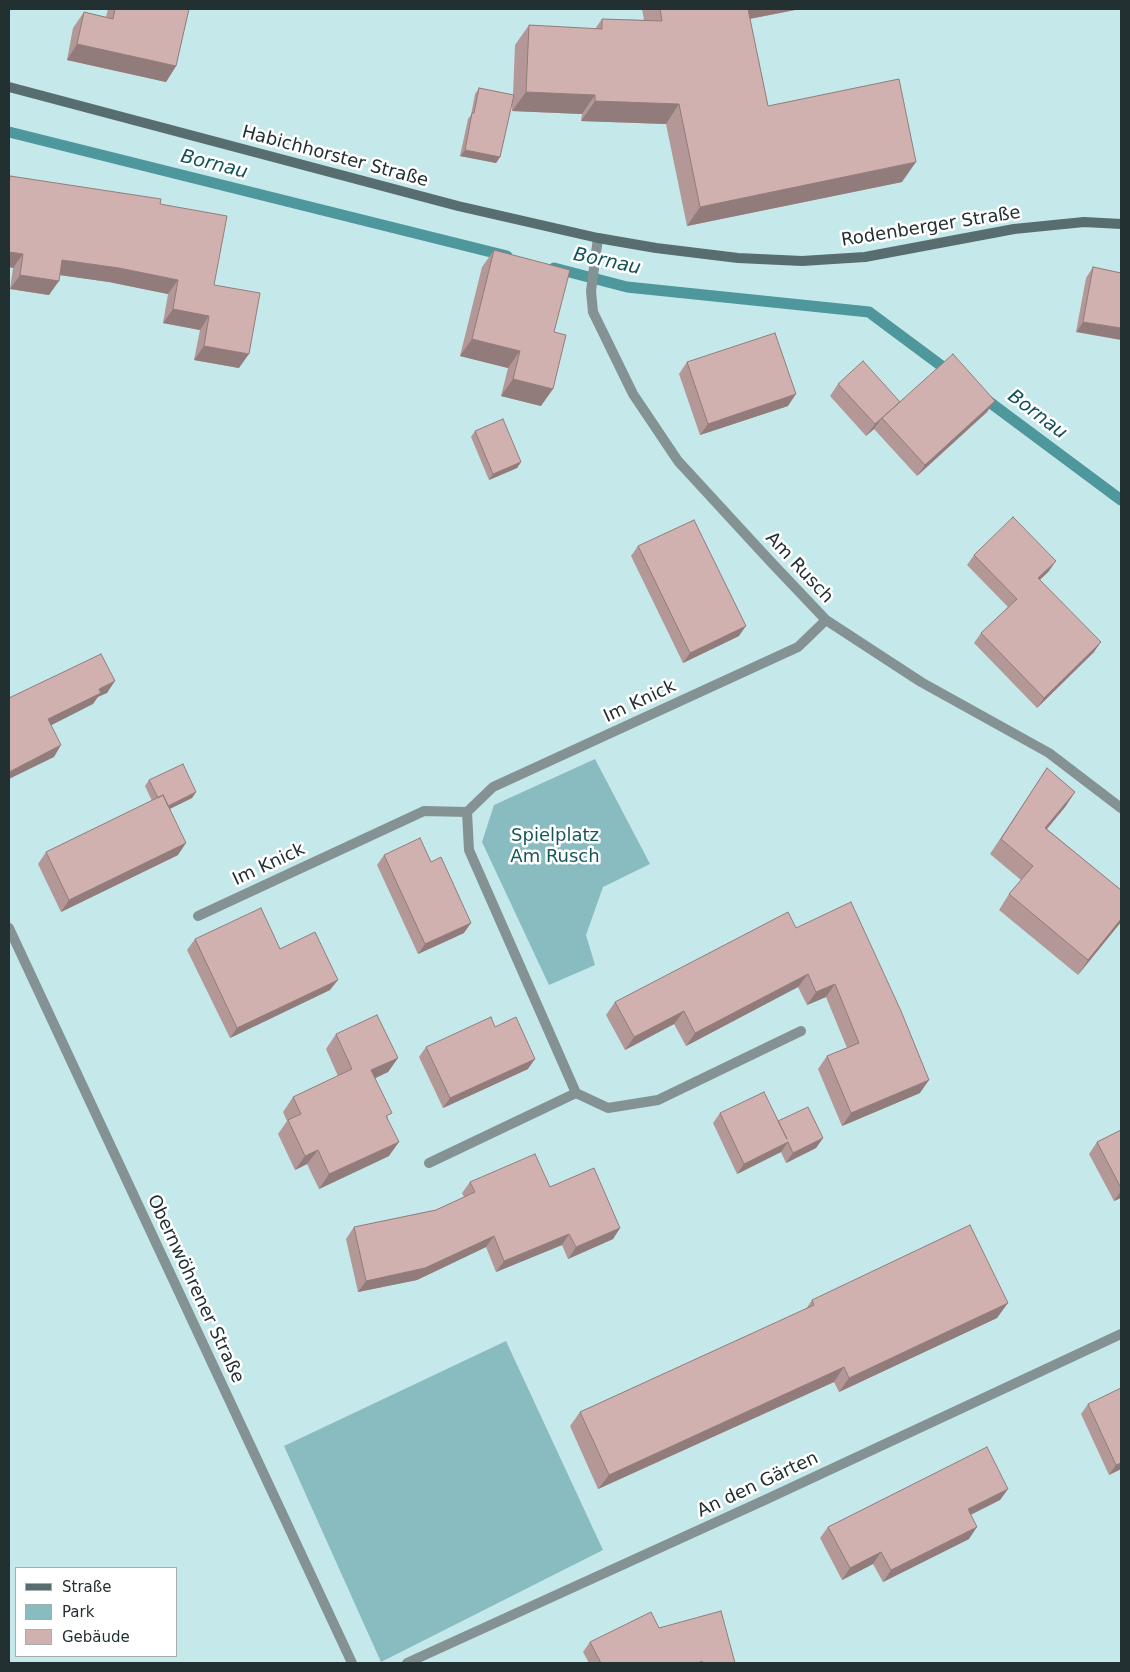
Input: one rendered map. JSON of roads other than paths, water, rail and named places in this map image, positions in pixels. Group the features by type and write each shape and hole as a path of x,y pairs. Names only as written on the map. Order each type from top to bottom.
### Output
{"main road":[{"name":"Habichhorster Straße","path":"9,88 458,206 598,238 656,248"},
{"name":"Rodenberger Straße","path":"656,248 738,258 802,261 864,257 1014,229 1084,222 1121,224"}],"street":[{"name":"Am Rusch","path":"598,238 591,291 593,312 633,394 678,461 826,620 922,682 1049,753 1121,808"},
{"name":"Im Knick","path":"198,916 424,811 467,812 493,787 798,647 826,620"},
{"path":"467,812 469,850 576,1093 608,1108 658,1100 801,1031"},
{"name":"Obernwöhrener Straße","path":"9,928 352,1663"},
{"path":"429,1163 576,1093"},
{"name":"An den Gärten","path":"407,1663 767,1499 1121,1334"}],"waterway":[{"name":"Bornau","path":"9,132 507,256"},
{"name":"Bornau","path":"554,268 627,287 869,312 951,373"},
{"name":"Bornau","path":"980,395 1121,500"}],"park label":[{"name":"Spielplatz Am Rusch","path":"555,846"}]}
